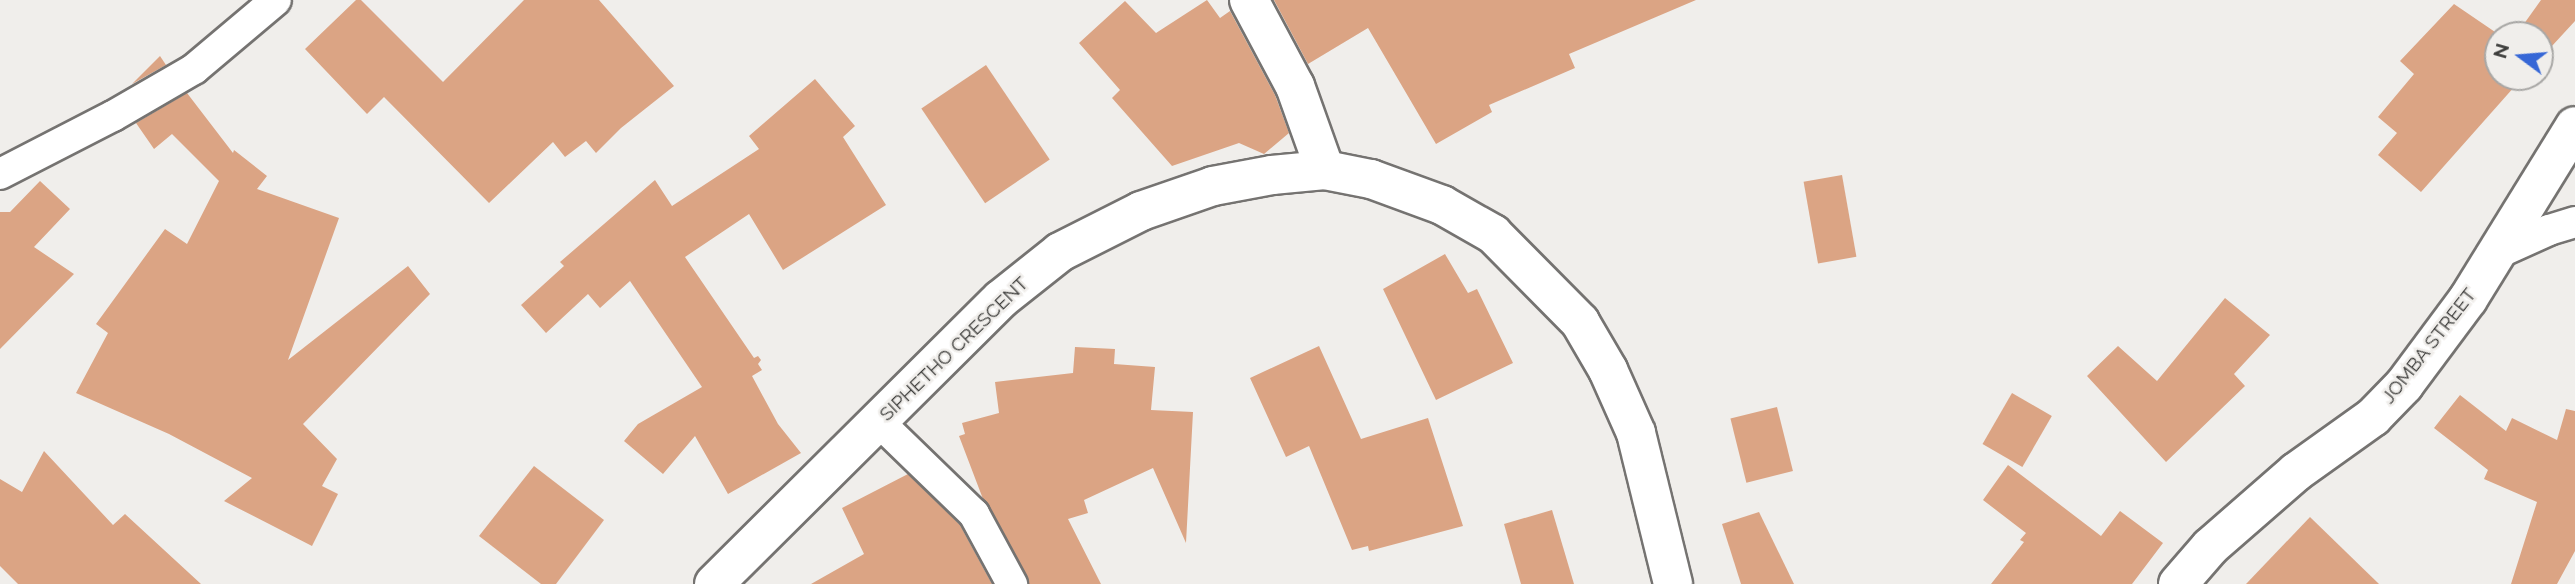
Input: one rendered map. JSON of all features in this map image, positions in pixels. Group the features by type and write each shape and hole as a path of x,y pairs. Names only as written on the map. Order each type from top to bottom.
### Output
{"street":[{"path":"1249,0 1295,86 1325,170"},
{"name":"JOMBA STREET","path":"2178,584 2210,547 2286,481 2373,417 2435,344 2498,253 2575,126"},
{"name":"SIPHETHO CRESCENT","path":"714,584 1001,299 1060,252 1141,211 1213,186 1272,175 1325,170 1371,179 1442,205 1493,234 1580,321 1608,370 1636,433 1673,584"}],"lane":[{"path":"0,174 113,116 194,69 276,0"},
{"path":"2498,253 2549,230 2575,222"},
{"path":"878,421 974,514 1012,584"}],"building":[{"path":"356,0 361,0 443,82 524,0 599,0 674,86 621,128 596,153 586,141 565,157 553,142 489,203 384,97 367,114 305,49"},
{"path":"1207,0 1220,18 1230,11 1275,95 1289,133 1264,154 1239,143 1172,166 1112,98 1120,90 1079,43 1125,1 1156,33"},
{"path":"1274,0 1696,0 1569,54 1575,68 1489,105 1492,112 1436,144 1368,28 1308,64"},
{"path":"2541,0 2575,0 2575,21 2554,44 2554,21 2526,21"},
{"path":"2454,4 2484,24 2484,91 2511,91 2421,192 2378,155 2397,133 2378,117 2414,74 2400,61"},
{"path":"160,56 166,65 132,84"},
{"path":"986,65 1050,160 985,203 921,109"},
{"path":"815,79 855,126 843,137 886,205 783,270 749,214 685,257 754,358 758,356 761,360 758,364 762,370 752,376 778,424 801,453 728,494 695,436 663,474 624,441 638,424 702,387 630,281 600,308 588,294 546,333 521,305 564,266 560,262 655,180 672,206 759,149 749,136"},
{"path":"187,93 233,153 234,150 267,176 257,189 339,218 288,360 408,266 430,294 303,424 337,459 322,486 338,494 312,546 224,501 252,478 169,434 76,393 108,333 96,324 165,229 187,244 219,181 172,134 154,149 136,123"},
{"path":"1842,175 1856,257 1818,264 1804,182"},
{"path":"40,181 70,209 34,247 74,274 0,349 0,212 10,212"},
{"path":"1445,254 1468,293 1477,289 1513,363 1436,400 1383,289"},
{"path":"2225,298 2270,335 2234,374 2245,386 2166,462 2087,376 2118,346 2157,381"},
{"path":"1319,346 1361,439 1428,418 1463,526 1369,551 1368,546 1352,550 1309,446 1286,457 1250,378"},
{"path":"1075,347 1115,349 1114,364 1155,367 1151,410 1193,412 1186,543 1153,468 1084,500 1088,513 1068,519 1101,584 1029,584 983,499 959,436 965,434 962,423 999,413 995,382 1073,373"},
{"path":"2012,393 2052,416 2022,467 1982,444"},
{"path":"2460,395 2506,431 2512,418 2557,440 2566,409 2575,411 2575,551 2557,584 2511,584 2537,502 2484,479 2488,470 2434,428"},
{"path":"1777,407 1793,471 1746,483 1730,419"},
{"path":"44,451 113,525 125,514 201,584 18,584 0,566 0,479 22,492"},
{"path":"2008,465 2101,536 2120,511 2163,543 2132,584 1991,584 2024,542 2020,540 2026,533 1983,500"},
{"path":"534,466 604,520 556,584 541,584 479,536"},
{"path":"908,474 960,525 992,584 811,584 864,554 842,508"},
{"path":"1552,510 1574,584 1521,584 1504,524"},
{"path":"1759,512 1794,584 1741,584 1722,524"},
{"path":"2310,517 2379,584 2246,584"}]}
